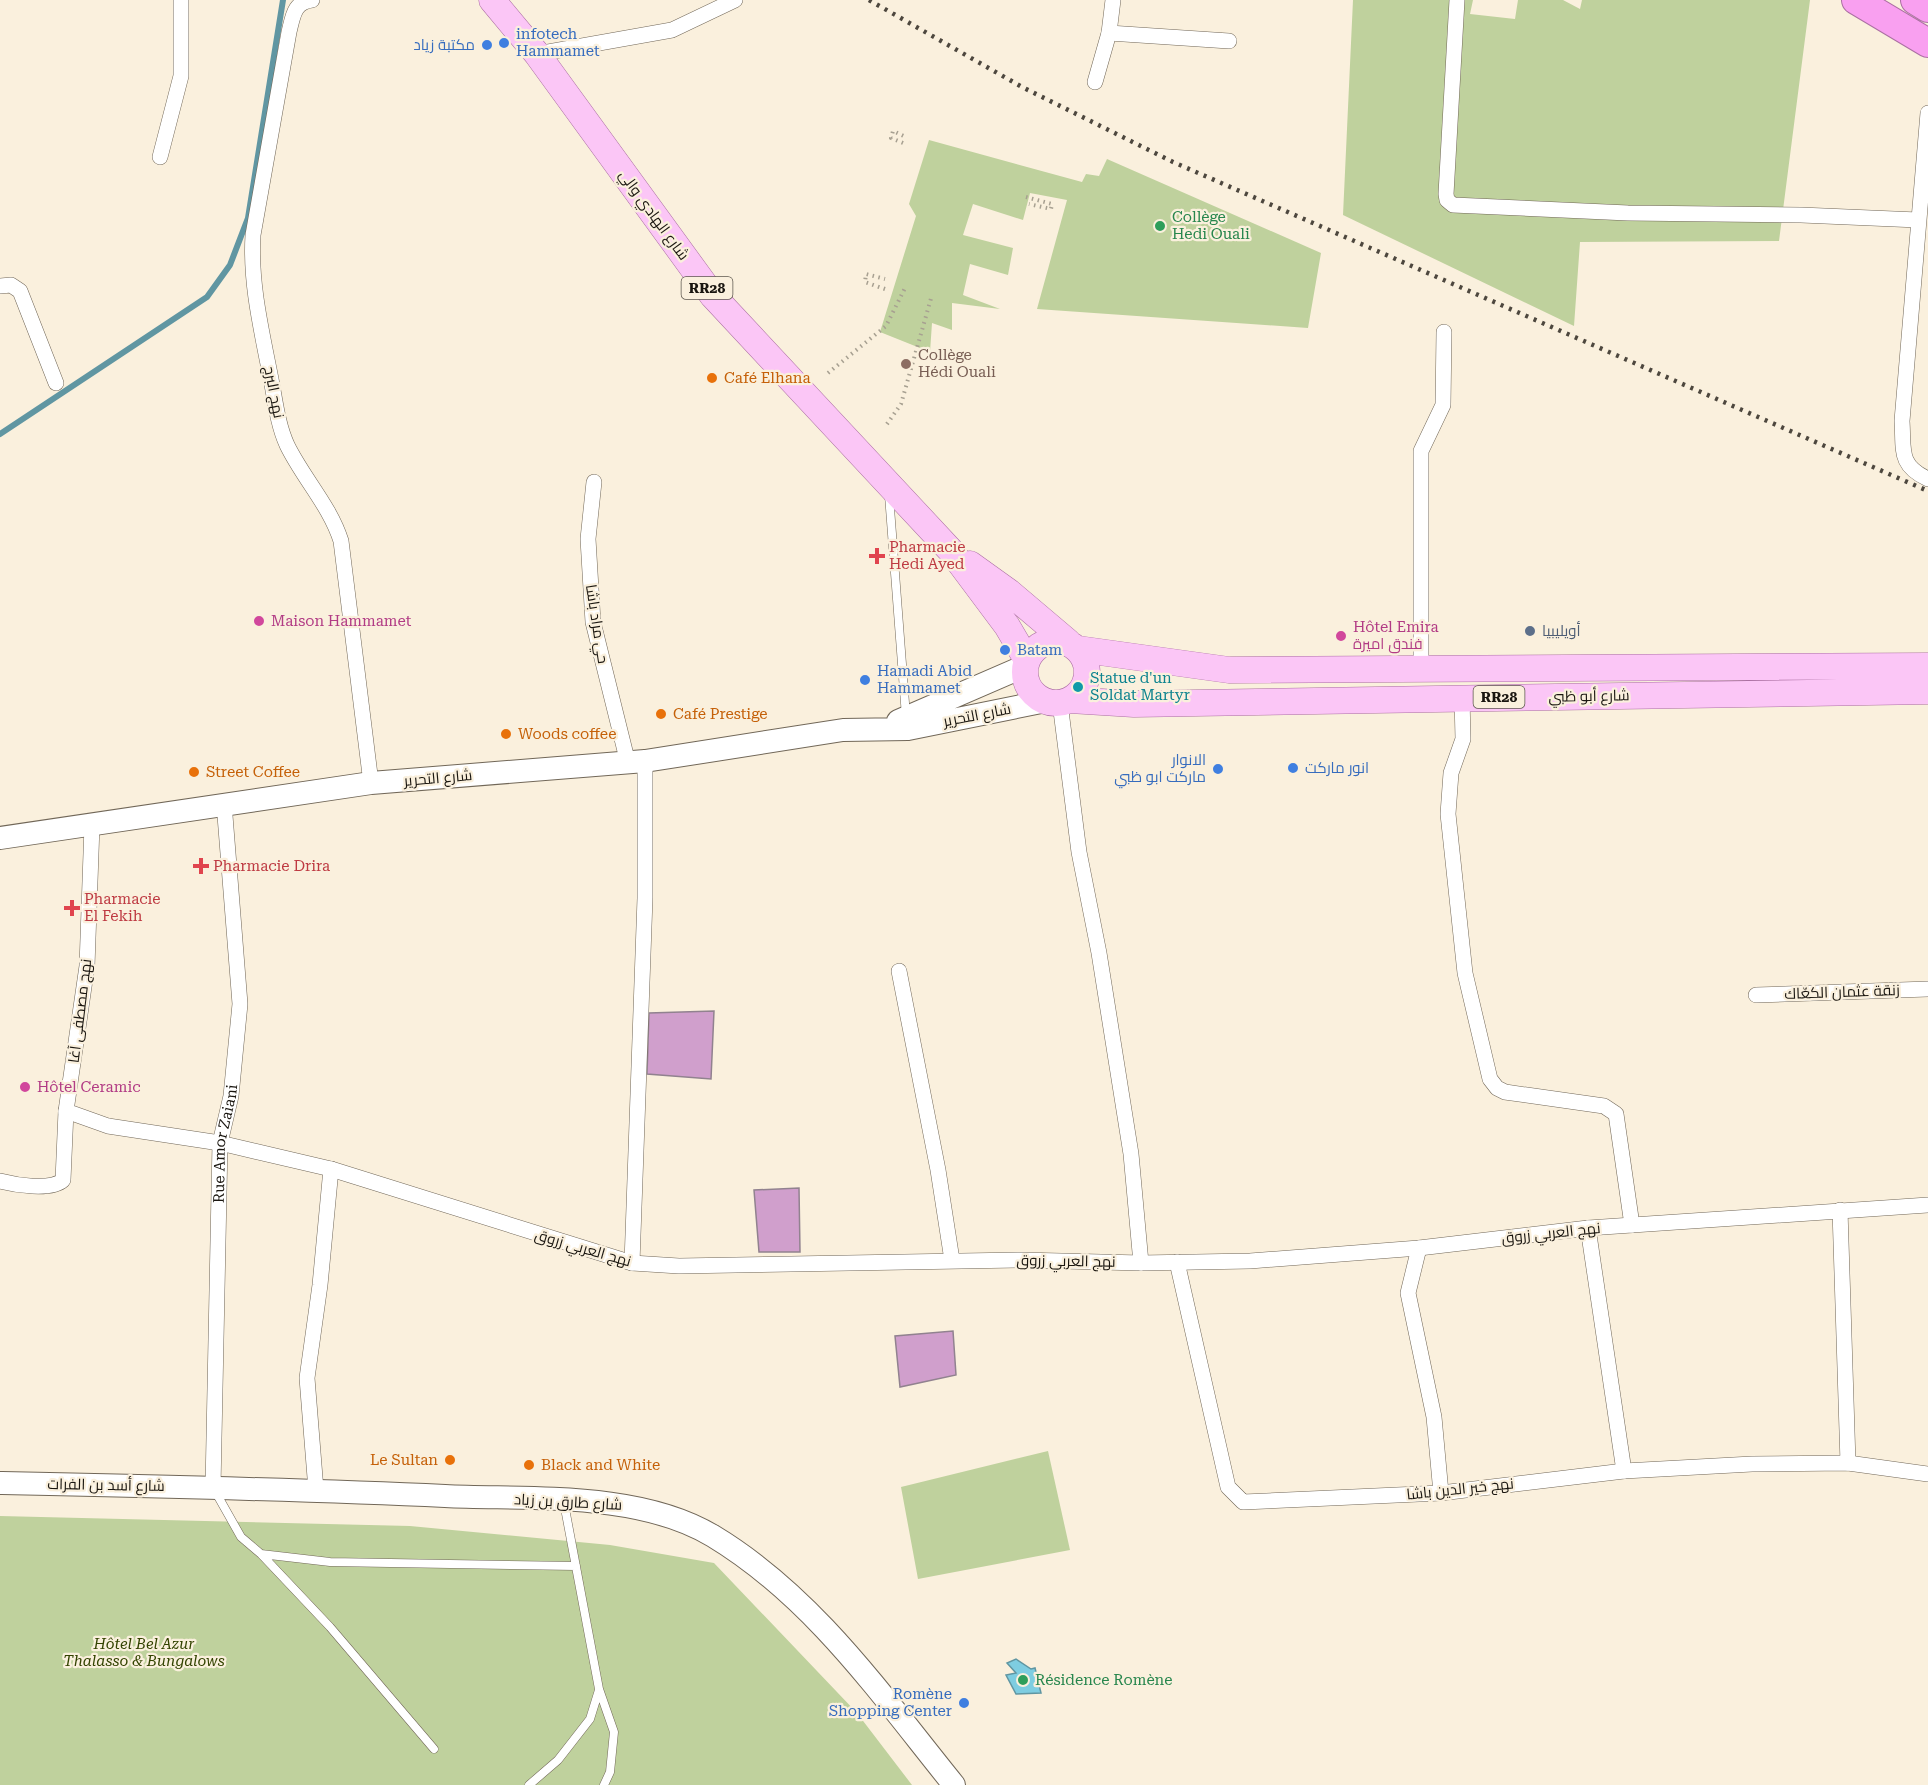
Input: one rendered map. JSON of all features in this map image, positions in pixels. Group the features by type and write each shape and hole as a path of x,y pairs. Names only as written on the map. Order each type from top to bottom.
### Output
{"highway":[{"path":"1856,0 1928,43"},
{"path":"1915,0 1928,8"}],"main road":[{"name":"شارع الهادي والي","path":"492,0 537,54 713,296 951,551 1006,626 1026,663"},
{"name":"شارع الهادي والي","path":"951,551 1009,592 1073,646"},
{"name":"RR28","path":"1058,701 1029,687 1026,663 1033,650 1044,643 1056,640 1073,646"},
{"name":"شارع أبو ظبي","path":"1073,646 1229,669 1421,670 1928,666"},
{"path":"1058,701 1080,693 1086,683 1086,665 1073,646"},
{"path":"1555,669 1556,696"},
{"name":"شارع أبو ظبي","path":"1058,701 1134,704 1928,691"}],"street":[{"path":"160,158 181,76 181,0"},
{"name":"نهج البرج","path":"312,0 301,2 297,6 289,32 253,235 251,262 254,290 281,431 310,486 333,522 341,541 371,783"},
{"path":"537,54 672,30 735,0"},
{"path":"1095,82 1109,33 1113,0"},
{"path":"1457,0 1446,194 1447,200 1453,205 1628,213 1801,215 1918,220"},
{"path":"1109,33 1229,41"},
{"path":"1928,113 1902,421 1905,461 1910,469 1928,478"},
{"path":"0,286 11,285 20,291 56,383"},
{"path":"1421,670 1421,451 1443,405 1444,332"},
{"name":"حي مراد باشا","path":"594,482 588,539 593,622 637,762 645,887 632,1263"},
{"name":"شارع التحرير","path":"907,723 1026,663"},
{"path":"1462,698 1463,739 1451,772 1448,814 1465,973 1490,1079 1497,1088 1505,1092 1604,1106 1613,1110 1616,1114 1632,1225"},
{"path":"1058,701 1079,852 1131,1154 1141,1263"},
{"name":"شارع التحرير","path":"0,838 371,783 637,762 799,736 876,728 1058,701"},
{"name":"Rue Amor Zaiani","path":"213,1487 220,1143 231,1096 240,1004 224,803"},
{"name":"نهج مصطفى آغا","path":"0,1181 19,1186 56,1184 63,1180 66,1111 87,966 92,825"},
{"path":"899,971 938,1170 952,1260"},
{"name":"زنقة عثمان الكعّاك","path":"1756,995 1928,989"},
{"path":"66,1111 130,1131 220,1143"},
{"name":"نهج العربي زروق","path":"220,1143 331,1169 632,1263 680,1266 952,1260 1141,1263 1250,1261 1419,1248 1588,1228 1928,1204"},
{"path":"316,1490 307,1378 321,1279 331,1169"},
{"path":"1840,1210 1848,1463"},
{"path":"1588,1228 1624,1471"},
{"path":"1419,1248 1408,1293 1434,1417 1441,1493"},
{"name":"نهج خير الدين باشا","path":"1177,1262 1228,1487 1237,1499 1248,1504 1441,1493 1624,1471 1848,1463 1928,1474"},
{"name":"شارع أسد بن الفرات","path":"0,1483 213,1487"},
{"name":"شارع طارق بن زياد","path":"213,1487 628,1505 664,1516 711,1535 780,1585 828,1630 954,1785"}],"lane":[{"path":"888,484 907,723"},
{"path":"213,1487 241,1537 261,1554 330,1627 414,1729 434,1749"},
{"path":"564,1501 599,1689 615,1732 610,1772 604,1785"},
{"path":"261,1554 330,1562 576,1566"},
{"path":"529,1785 558,1760 591,1719 599,1689"}],"path":[{"path":"903,143 891,138 893,131 906,137"},
{"path":"1026,197 1052,204 1052,209 1029,204"},
{"path":"885,279 866,274 865,282 885,289"},
{"path":"828,373 886,326 905,288"},
{"path":"887,424 904,395 932,295"}],"green space":[{"path":"1353,0 1473,0 1470,14 1515,19 1518,0 1563,0 1580,9 1582,0 1810,0 1779,241 1580,242 1574,326 1343,215"},
{"name":"Collège Hedi Ouali","path":"929,140 1082,182 1086,174 1099,176 1107,159 1321,253 1308,328 1037,309 1067,200 1030,193 1023,220 973,204 963,235 1013,248 1008,275 970,264 963,295 1000,309 952,303 952,330 932,323 930,352 880,332 916,216 909,204"},
{"path":"1048,1451 1070,1550 918,1579 901,1487"},
{"name":"Hôtel Bel Azur Thalasso & Bungalows","path":"0,1516 410,1526 610,1545 714,1563 857,1713 912,1785 0,1785"}],"water":[{"name":"Résidence Romène","path":"1016,1659 1031,1669 1035,1668 1041,1693 1016,1694 1006,1675 1016,1673 1007,1663"}],"building":[{"path":"714,1011 711,1079 647,1074 649,1013"},
{"path":"799,1188 800,1252 759,1252 754,1190"},
{"path":"953,1331 956,1375 900,1387 895,1336"}],"waterway":[{"path":"0,434 207,297 230,265 248,218 283,0"}],"railway":[{"path":"869,0 1022,87 1173,162 1928,491"}],"place":[{"name":"infotech Hammamet","path":"504,43"},
{"name":"مكتبة زياد","path":"487,45"},
{"name":"Collège Hedi Ouali","path":"1160,226"},
{"name":"Collège Hédi Ouali","path":"906,364"},
{"name":"Café Elhana","path":"712,378"},
{"name":"Pharmacie Hedi Ayed","path":"877,556"},
{"name":"Maison Hammamet","path":"259,621"},
{"name":"أويليبيا","path":"1530,631"},
{"name":"Hôtel Emira فندق اميرة","path":"1341,636"},
{"name":"Batam","path":"1005,650"},
{"name":"Hamadi Abid Hammamet","path":"865,680"},
{"name":"Statue d'un Soldat Martyr","path":"1078,687"},
{"name":"Café Prestige","path":"661,714"},
{"name":"Woods coffee","path":"506,734"},
{"name":"انور ماركت","path":"1293,768"},
{"name":"الانوار ماركت ابو ظبي","path":"1218,769"},
{"name":"Street Coffee","path":"194,772"},
{"name":"Pharmacie Drira","path":"201,866"},
{"name":"Pharmacie El Fekih","path":"72,908"},
{"name":"Hôtel Ceramic","path":"25,1087"},
{"name":"Le Sultan","path":"450,1460"},
{"name":"Black and White","path":"529,1465"},
{"name":"Résidence Romène","path":"1023,1680"},
{"name":"Romène Shopping Center","path":"964,1703"}]}
